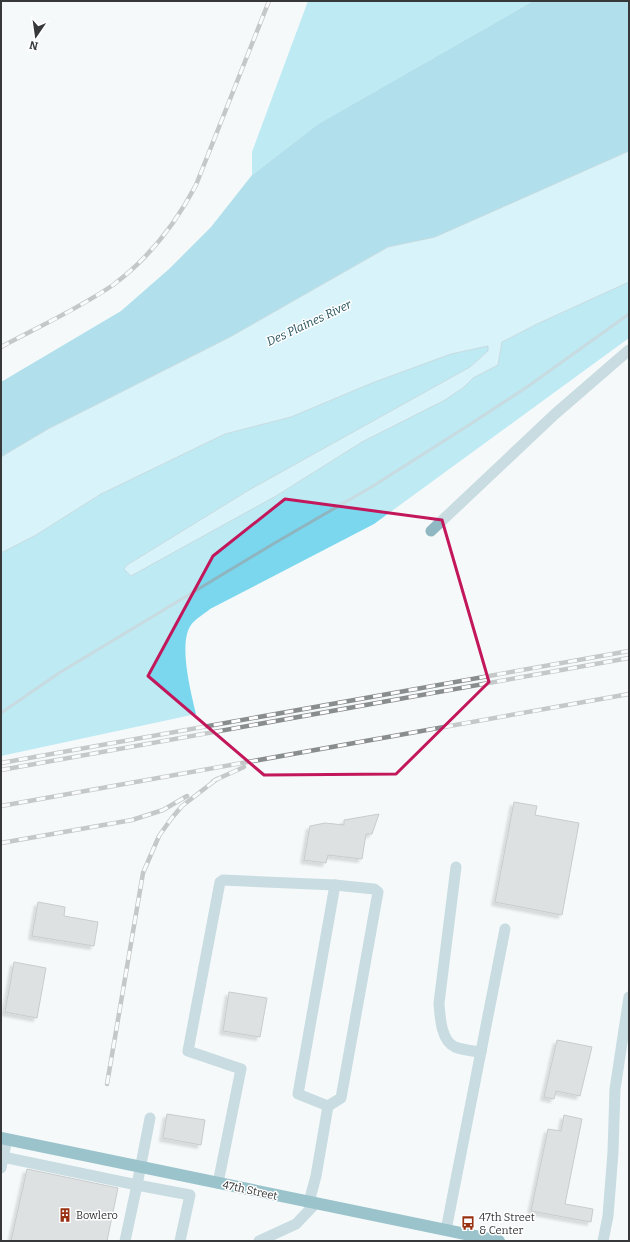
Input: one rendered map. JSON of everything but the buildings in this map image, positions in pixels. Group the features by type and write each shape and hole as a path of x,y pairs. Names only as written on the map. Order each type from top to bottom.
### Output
{"main road":[{"name":"47th Street","path":"4,1139 499,1241"}],"street":[{"path":"431,531 556,414 629,350"},
{"path":"456,867 439,1003 441,1022 445,1036 454,1047 481,1052"},
{"path":"218,1183 240,1069 188,1052 220,882 222,880 335,885 374,889 378,892 341,1098 328,1106 313,1203 296,1224 259,1241"},
{"path":"328,1106 298,1094 335,885"},
{"path":"446,1230 505,928"},
{"path":"603,1241 608,1216 613,1152 615,1089 629,997"},
{"path":"125,1241 150,1118"},
{"path":"4,1139 2,1163 190,1195 180,1241"},
{"path":"172,1192 175,1174"}],"highlighted area":[{"path":"285,499 442,520 489,682 396,774 264,775 148,676 213,556"}],"shaded area":[{"path":"308,1 533,1 318,124 252,175 252,152"},
{"path":"533,1 629,1 629,151 435,238 388,247 230,337 48,429 1,457 1,382 121,311 169,269 211,227 252,175 318,124"},
{"path":"629,282 629,338 374,524 210,609 195,621 187,633 186,656 189,681 196,714 1,756 1,553 36,535 101,494 225,434 291,417 372,383 451,354 488,346 488,351 470,367 249,490 127,565 124,569 276,496 362,442 445,400 464,387 473,378 498,365 502,342 537,324"}],"water":[{"name":"Des Plaines River","path":"629,151 629,282 537,324 502,342 498,365 473,378 464,387 445,400 362,442 276,496 131,576 124,569 127,565 249,490 470,367 488,351 488,346 451,354 372,383 291,417 225,434 101,494 36,535 1,553 1,457 48,429 230,337 388,247 435,237"}],"waterway":[{"path":"1,713 59,673 273,544 373,486 527,387 629,314"}],"railway":[{"path":"1,347 100,294 126,275 160,240 180,213 196,185 269,1"},
{"path":"1,763 629,651"},
{"path":"1,770 629,658"},
{"path":"1,806 629,694"},
{"path":"213,781 244,767"},
{"path":"107,1084 143,873 159,836 171,819 182,806 217,779"},
{"path":"1,843 132,820 163,810 187,796"}],"place":[{"name":"Bowlero","path":"65,1215"},
{"name":"47th Street & Center","path":"468,1223"}]}
